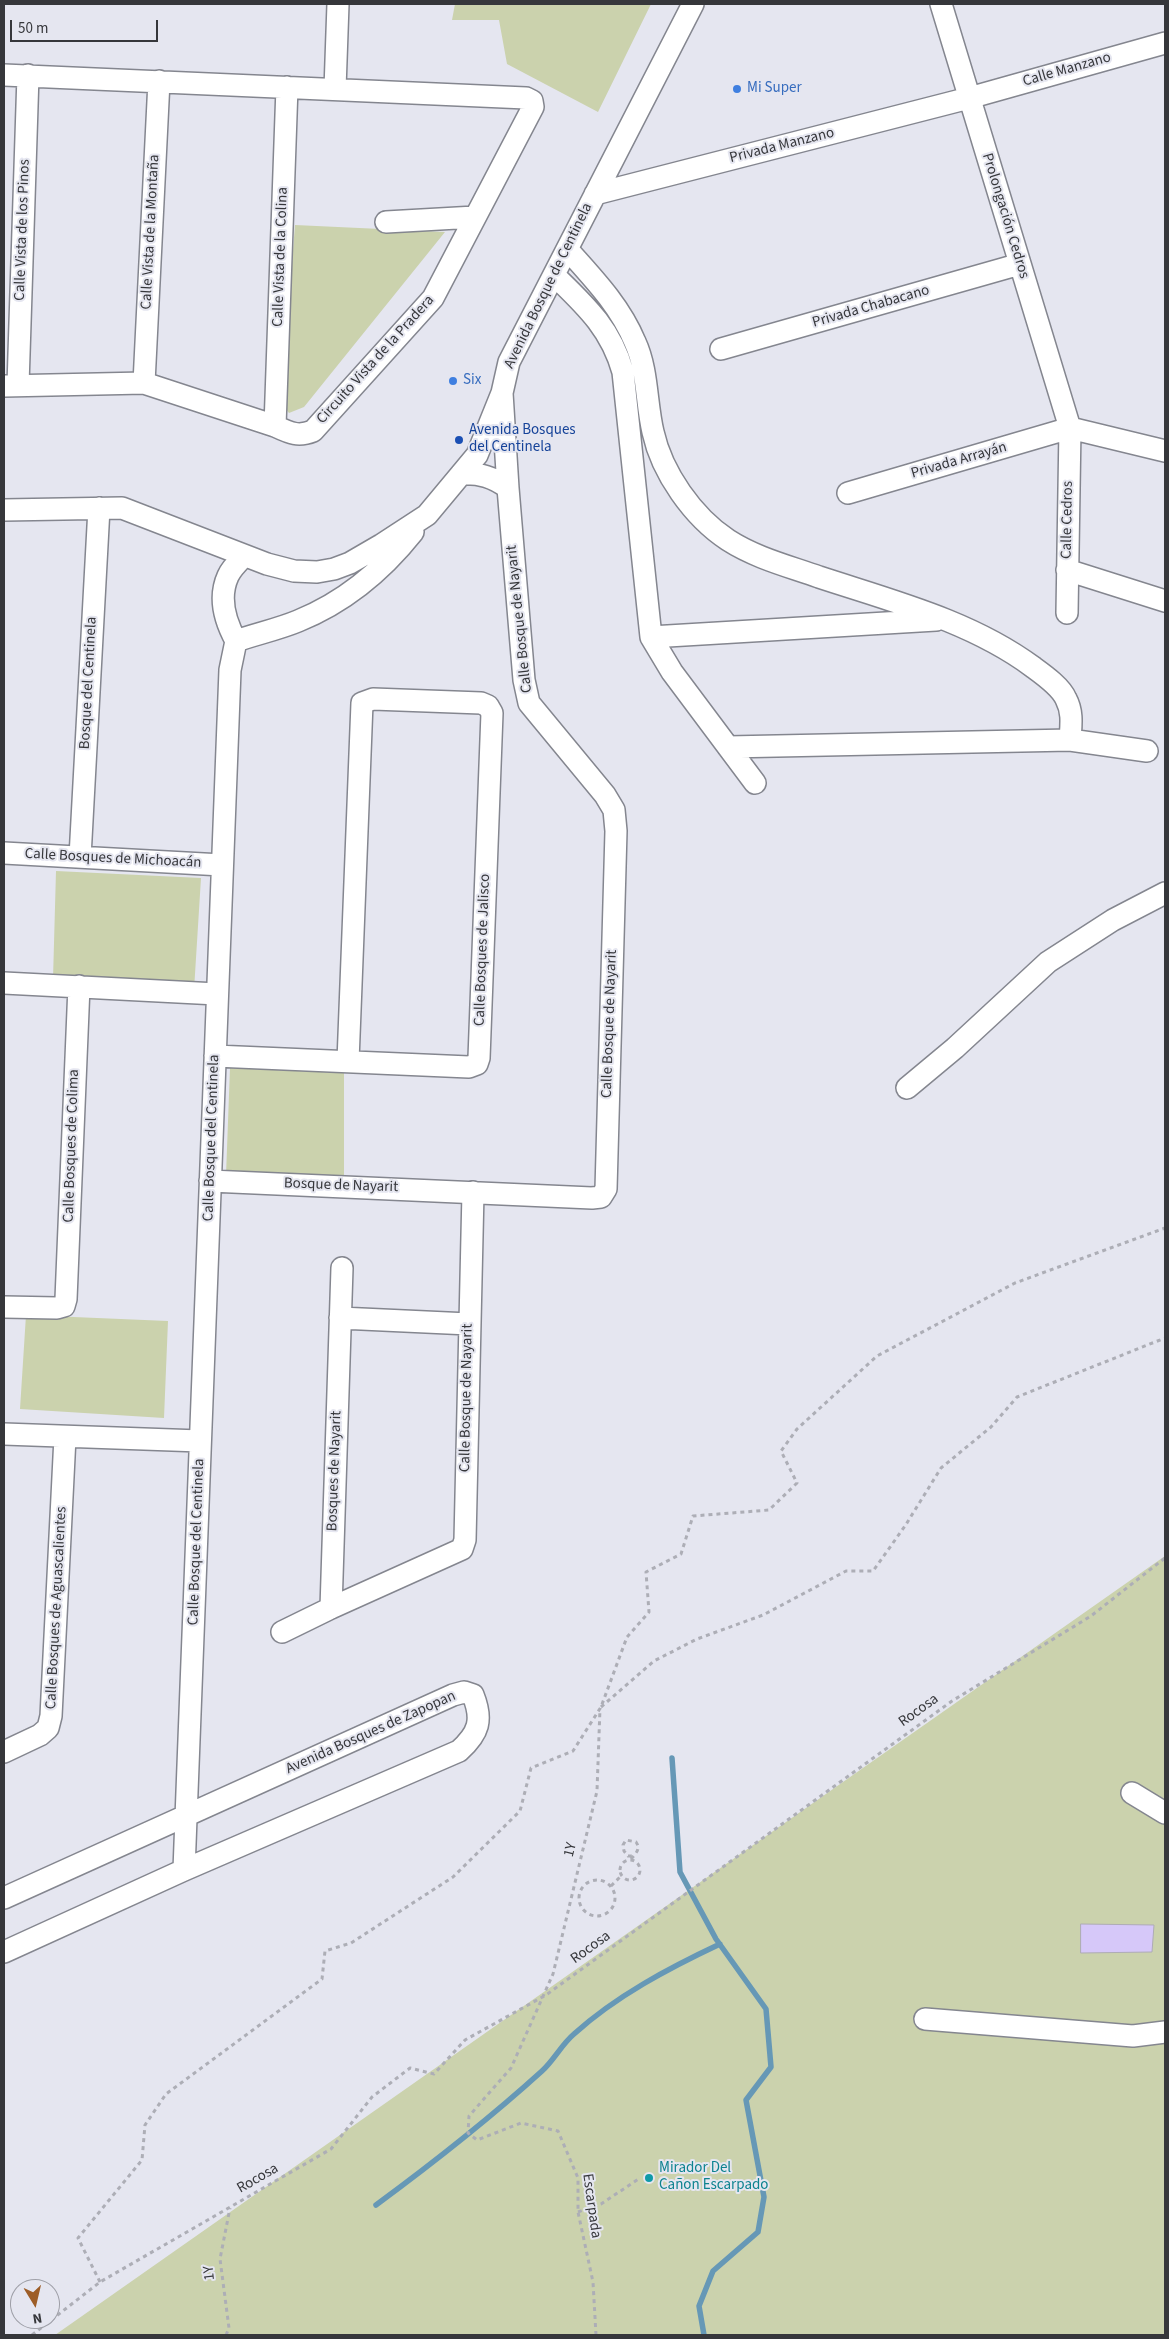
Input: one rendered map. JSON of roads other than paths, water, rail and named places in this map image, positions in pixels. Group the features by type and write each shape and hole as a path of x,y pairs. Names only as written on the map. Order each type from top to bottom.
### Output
{"street":[{"path":"335,89 338,4"},
{"name":"Avenida Bosque de Centinela","path":"4,510 122,508 243,556 294,571 317,572 350,563 381,546 427,515 477,455 502,394 509,362 555,276 594,194 693,4"},
{"name":"Prolongación Cedros","path":"941,4 1070,428"},
{"name":"Calle Manzano","path":"969,98 1165,43"},
{"name":"Circuito Vista de la Pradera","path":"4,75 526,98 532,101 533,107 433,298 313,431 303,435 295,435 276,426 144,383 11,385"},
{"name":"Calle Vista de los Pinos","path":"11,385 28,75"},
{"name":"Calle Vista de la Montaña","path":"144,383 159,81"},
{"name":"Calle Vista de la Colina","path":"276,426 287,87"},
{"name":"Privada Manzano","path":"594,194 969,98"},
{"path":"386,222 475,217"},
{"path":"568,250 621,314 636,344 643,369 653,432 661,457 681,490 704,520 728,540 760,557 948,620 1021,658 1066,696 1072,713 1070,740"},
{"name":"Privada Chabacano","path":"721,349 1020,264"},
{"path":"555,276 592,312 611,340 618,356 622,372 633,460 651,637 672,672 755,783"},
{"name":"Calle Bosque de Nayarit","path":"331,1608 462,1549 465,1540 472,1192 592,1198 601,1197 606,1189 616,831 614,810 605,795 529,703 524,680 502,394"},
{"path":"1070,428 1165,451"},
{"name":"Privada Arrayán","path":"848,493 1070,428"},
{"name":"Calle Cedros","path":"1067,613 1070,428"},
{"path":"633,460 661,457"},
{"path":"461,474 476,473 495,479 508,488"},
{"name":"Bosque del Centinela","path":"80,857 99,508"},
{"path":"243,556 228,575 223,598 226,621 236,640 298,622 329,606 364,583 392,558 427,515"},
{"path":"1067,570 1165,601"},
{"path":"317,572 329,606"},
{"path":"651,637 948,620"},
{"name":"Calle Bosque del Centinela","path":"184,1870 230,670 236,640"},
{"name":"Calle Bosques de Jalisco","path":"215,1056 469,1067 477,1064 479,1058 492,713 488,706 481,702 373,699 362,702 348,1061"},
{"path":"728,747 1070,740 1147,751"},
{"name":"Calle Bosques de Michoacán","path":"4,853 222,865"},
{"path":"907,1088 955,1048 1048,962 1113,920 1165,893"},
{"path":"4,983 217,994"},
{"name":"Calle Bosques de Colima","path":"4,1306 57,1308 64,1306 66,1299 79,986"},
{"name":"Bosque de Nayarit","path":"210,1181 472,1192"},
{"name":"Bosques de Nayarit","path":"331,1608 342,1268"},
{"path":"340,1318 469,1324"},
{"path":"4,1434 200,1441"},
{"name":"Calle Bosques de Aguascalientes","path":"4,1752 40,1735 48,1728 51,1716 66,1437"},
{"path":"282,1632 331,1608"},
{"name":"Avenida Bosques de Zapopan","path":"4,1898 452,1695 464,1692 473,1695 478,1708 479,1724 470,1740 458,1751 184,1870 4,1952"},
{"path":"1132,1792 1165,1812"},
{"path":"925,2019 1133,2036 1165,2032"}],"waterway":[{"path":"672,1758 680,1872 716,1939 766,2009 771,2067 746,2100 764,2197 758,2232 713,2271 699,2306 704,2335"},
{"path":"376,2205 419,2173 522,2089 546,2067 570,2038 607,2007 644,1984 720,1944"}],"place":[{"name":"Mi Super","path":"737,89"},
{"name":"Six","path":"453,381"},
{"name":"Avenida Bosques del Centinela","path":"459,440"},
{"name":"Mirador Del Cañon Escarpado","path":"649,2178"}]}
